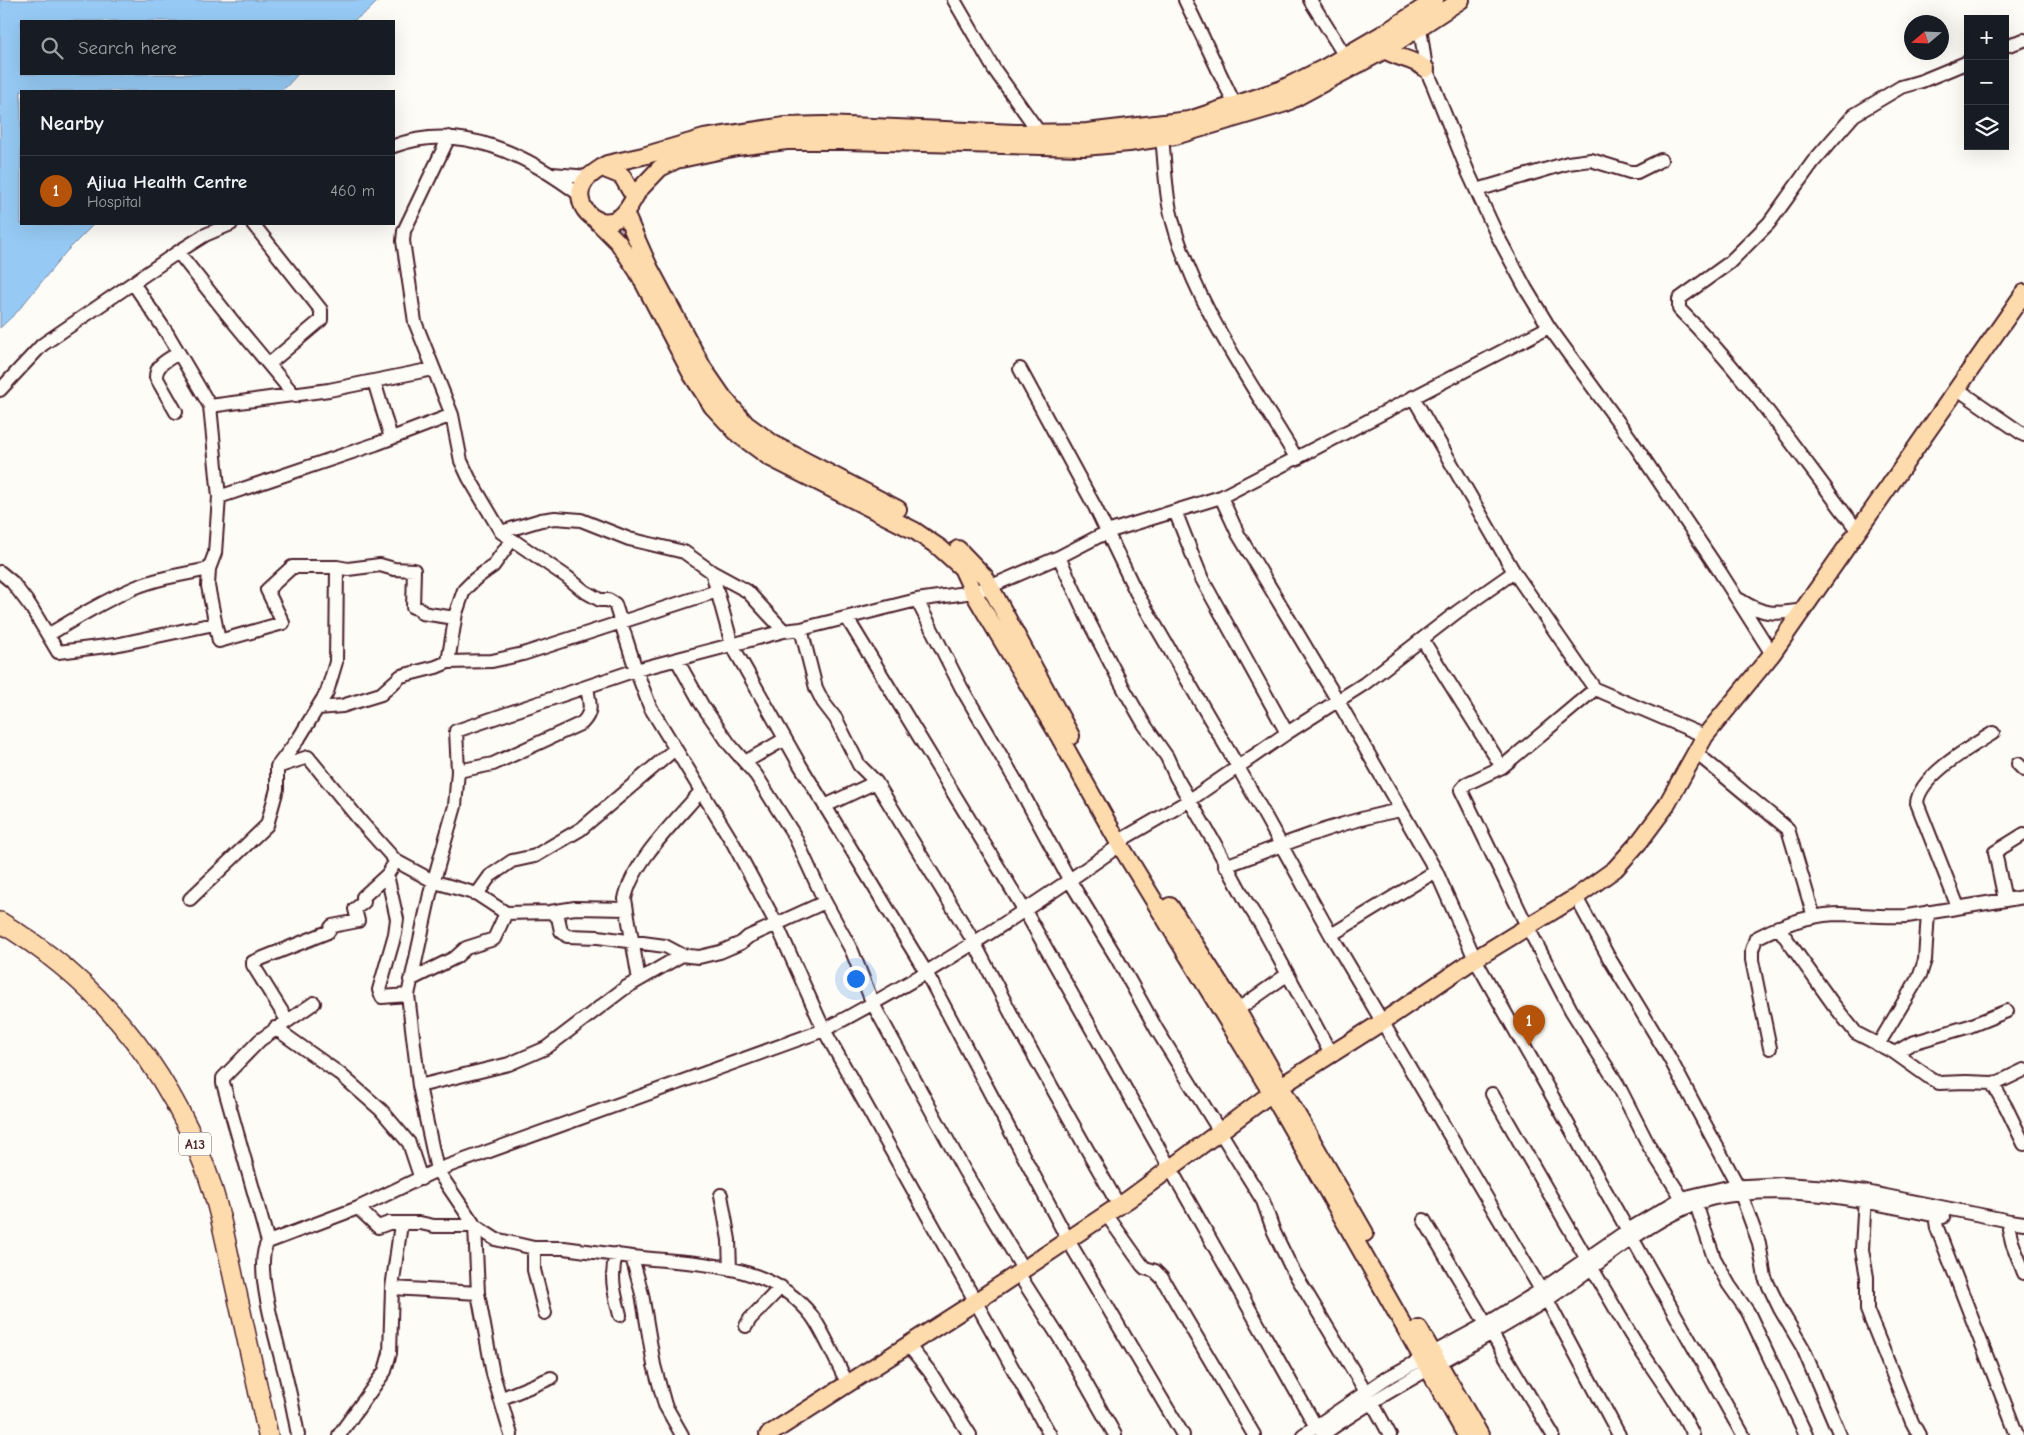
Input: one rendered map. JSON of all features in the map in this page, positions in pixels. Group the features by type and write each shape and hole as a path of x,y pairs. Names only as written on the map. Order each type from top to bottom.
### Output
{"highway":[{"name":"A13","path":"0,922 66,969 106,1006 137,1043 163,1080 187,1124 206,1171 219,1215 268,1435"}],"main road":[{"path":"1435,0 1345,56 1282,89 1189,120 1087,132 824,125 785,126 704,138 643,156 607,164 589,177 581,188 580,195 584,209 618,242 638,272 692,375 712,406 739,435 769,457 915,531 940,548 962,568 981,590 1055,729 1276,1089 1431,1361 1480,1435"},
{"path":"595,219 611,221 625,213 638,191 660,168 676,160 737,147 787,141 845,141 1075,147 1129,143 1204,129 1286,103 1385,50 1461,0"},
{"path":"1385,50 1394,56 1410,59 1426,68"},
{"path":"607,164 608,170 622,176 630,190 638,191"},
{"path":"625,213 649,267 703,368 723,397 746,424 775,445 922,522 948,540 985,577 981,590"},
{"path":"768,1435 1068,1240 1170,1169 1276,1089 1382,1022 1475,959 1576,897 1615,869 1640,841 1666,806 1695,752 1706,736 1772,654 2024,293"},
{"path":"1123,841 1237,1010 1276,1089"},
{"path":"1431,1361 1466,1435"}],"street":[{"path":"954,0 994,69 1039,132"},
{"path":"1185,0 1235,105"},
{"path":"1310,0 1345,56"},
{"path":"1420,27 1426,68 1497,235 1549,327 1630,438 1738,599 1772,654"},
{"path":"2009,45 2024,40"},
{"path":"1858,531 1728,360 1679,309 1679,299 1729,263 1768,223 1813,162 1854,115 1901,86 1922,81 1964,64"},
{"path":"449,136 404,231 404,253 415,322 452,415 463,467 501,532 511,541 567,577 584,591 600,600 612,602 650,707 734,843 777,924 824,1030 1050,1435"},
{"path":"395,146 449,136 472,140 500,148 552,174 580,195"},
{"path":"1162,138 1170,209 1191,276 1213,319 1297,459"},
{"path":"1477,190 1568,163 1591,160 1630,172 1637,172 1661,160"},
{"path":"552,174 589,177"},
{"path":"0,390 42,345 178,252 205,235 229,225"},
{"path":"254,225 321,310 322,316 321,320 269,364"},
{"path":"178,252 295,396"},
{"path":"133,283 210,406 219,497 215,553 209,569 208,586 218,642 283,623 267,590 292,568 337,567 348,569 380,565 394,569 414,570 412,607 420,609 422,614 455,618"},
{"path":"848,1384 813,1317 796,1298 762,1277 730,1269 616,1254 564,1248 534,1248 495,1239 475,1226 437,1170 419,1086 408,994 430,894 435,882 455,806 458,771 456,731 636,670 784,631 802,629 917,600 981,590 1059,557 1108,532 1221,497 1549,327"},
{"path":"176,412 156,377 156,371 159,366 178,353"},
{"path":"210,406 295,396 433,369"},
{"path":"1020,369 1108,532 1136,592 1238,767 1331,936 1544,1295 1619,1435"},
{"path":"374,381 391,438"},
{"path":"1956,388 2024,435"},
{"path":"1413,397 1514,572 1595,689 1706,736"},
{"path":"219,497 452,415"},
{"path":"1221,497 1238,534 1338,701 1436,871 1475,959 1743,1435"},
{"path":"1175,511 1202,579 1287,733"},
{"path":"501,532 541,520 555,518 580,520 629,539 684,552 712,572 747,591 784,631"},
{"path":"448,662 455,618 464,590 492,566 511,541"},
{"path":"1059,557 1090,624 1124,689 1144,724 1167,757 1225,866 1261,925 1331,1054"},
{"path":"190,899 267,825 277,789 277,768 299,738 327,692 336,662 337,567"},
{"path":"48,635 76,618 135,588 166,578 209,569"},
{"path":"0,572 12,582 26,601 58,652 115,645 214,624"},
{"path":"712,572 732,645 785,739 926,972 1068,1240 1183,1435"},
{"path":"268,1242 358,1208 437,1170 824,1030 873,1004 1025,911 1070,881 1123,841 1190,800 1287,733 1364,684 1514,572"},
{"path":"318,708 342,706 381,694 401,676 448,662 492,661 523,654 717,591"},
{"path":"1738,599 1756,610 1768,613 1803,610"},
{"path":"917,600 961,687 1018,783 1070,881 1118,960 1157,1030 1262,1201 1274,1232 1292,1267 1390,1435"},
{"path":"847,618 1025,911 1319,1430"},
{"path":"802,629 816,688 823,702 836,719 859,765 876,782 974,942 1142,1265 1155,1271 1162,1278 1254,1435"},
{"path":"1422,639 1502,767"},
{"path":"677,660 702,705 756,776 794,835 852,951 873,1004 965,1172 1115,1435"},
{"path":"458,771 493,764 582,723 588,717 590,710 587,687"},
{"path":"1595,689 1502,767 1466,784 1461,790 1527,926 1571,1010 1618,1085 1650,1148 1682,1198"},
{"path":"1958,907 1917,803 1917,797 1925,785 1953,758 1993,733"},
{"path":"745,762 785,739"},
{"path":"477,894 490,876 512,861 535,856 581,829 675,749"},
{"path":"1695,752 1788,828 1814,916"},
{"path":"277,768 308,757 396,861 435,882 477,894 506,913 550,912 575,908 626,909"},
{"path":"825,806 876,782"},
{"path":"640,980 624,899 641,862 701,791"},
{"path":"1225,866 1330,827 1370,815 1401,810"},
{"path":"2005,900 1995,852 2024,834"},
{"path":"287,1020 253,965 253,962 328,932 332,926 358,921 355,909 364,902 363,897 386,875 396,861"},
{"path":"1331,936 1436,871"},
{"path":"386,875 397,918 395,934 379,990 382,997 408,994"},
{"path":"1770,1048 1752,960 1752,950 1756,938 1778,928 1814,916 1840,914 1892,917 2024,896"},
{"path":"1576,897 1609,958 1669,1057 1740,1190 1760,1243 1765,1278 1780,1309 1803,1348 1840,1435"},
{"path":"550,912 558,917 561,931 567,936 665,946 682,955 699,957 720,952 741,943 826,902"},
{"path":"1878,1045 1920,975 1925,960 1928,912"},
{"path":"410,980 456,957 466,948 494,940 506,913"},
{"path":"1778,928 1856,1033 1895,1053 1939,1083 1999,1082 2024,1070"},
{"path":"419,1086 509,1064 546,1048 625,988 682,955"},
{"path":"1237,1010 1288,974"},
{"path":"298,1435 288,1385 268,1307 263,1264 268,1242 223,1078 260,1040 314,1003"},
{"path":"1895,1053 1912,1043 1970,1026 2007,1011"},
{"path":"275,1028 340,1074 381,1110 409,1143 421,1179"},
{"path":"1992,1083 2024,1144"},
{"path":"1492,1094 1658,1378 1681,1409 1693,1435"},
{"path":"1631,1234 1696,1204 1740,1190"},
{"path":"1303,1435 1319,1430 1369,1397 1489,1329 1544,1295 1682,1198 1740,1190 1865,1197 2024,1223"},
{"path":"721,1195 729,1240 730,1269"},
{"path":"1865,1197 1935,1215 2009,1229 2024,1230"},
{"path":"1865,1197 1862,1250 1867,1277 1868,1310 1912,1422 1919,1435"},
{"path":"1696,1204 1714,1258 1729,1285 1748,1312 1806,1435"},
{"path":"358,1208 378,1227 389,1224 420,1222 434,1226 475,1226"},
{"path":"1935,1215 1941,1237 2017,1435"},
{"path":"1424,1220 1553,1435"},
{"path":"339,1435 384,1371 390,1353 392,1288 400,1224"},
{"path":"475,1226 478,1293 493,1374 511,1435"},
{"path":"2009,1229 2024,1274"},
{"path":"534,1248 534,1270 545,1313"},
{"path":"616,1254 612,1270 620,1314"},
{"path":"632,1257 642,1294 654,1365 665,1405 682,1435"},
{"path":"746,1326 750,1319 781,1287"},
{"path":"392,1288 478,1293"},
{"path":"908,1345 930,1372 970,1435"},
{"path":"500,1400 551,1378"}],"water":[{"path":"0,0 379,0 368,11 354,20 20,20 20,75 297,75 282,90 20,90 20,225 93,225 66,252 17,312 0,328"}],"place":[{"name":"Ajiua Health Centre","path":"1529,1046"}]}
